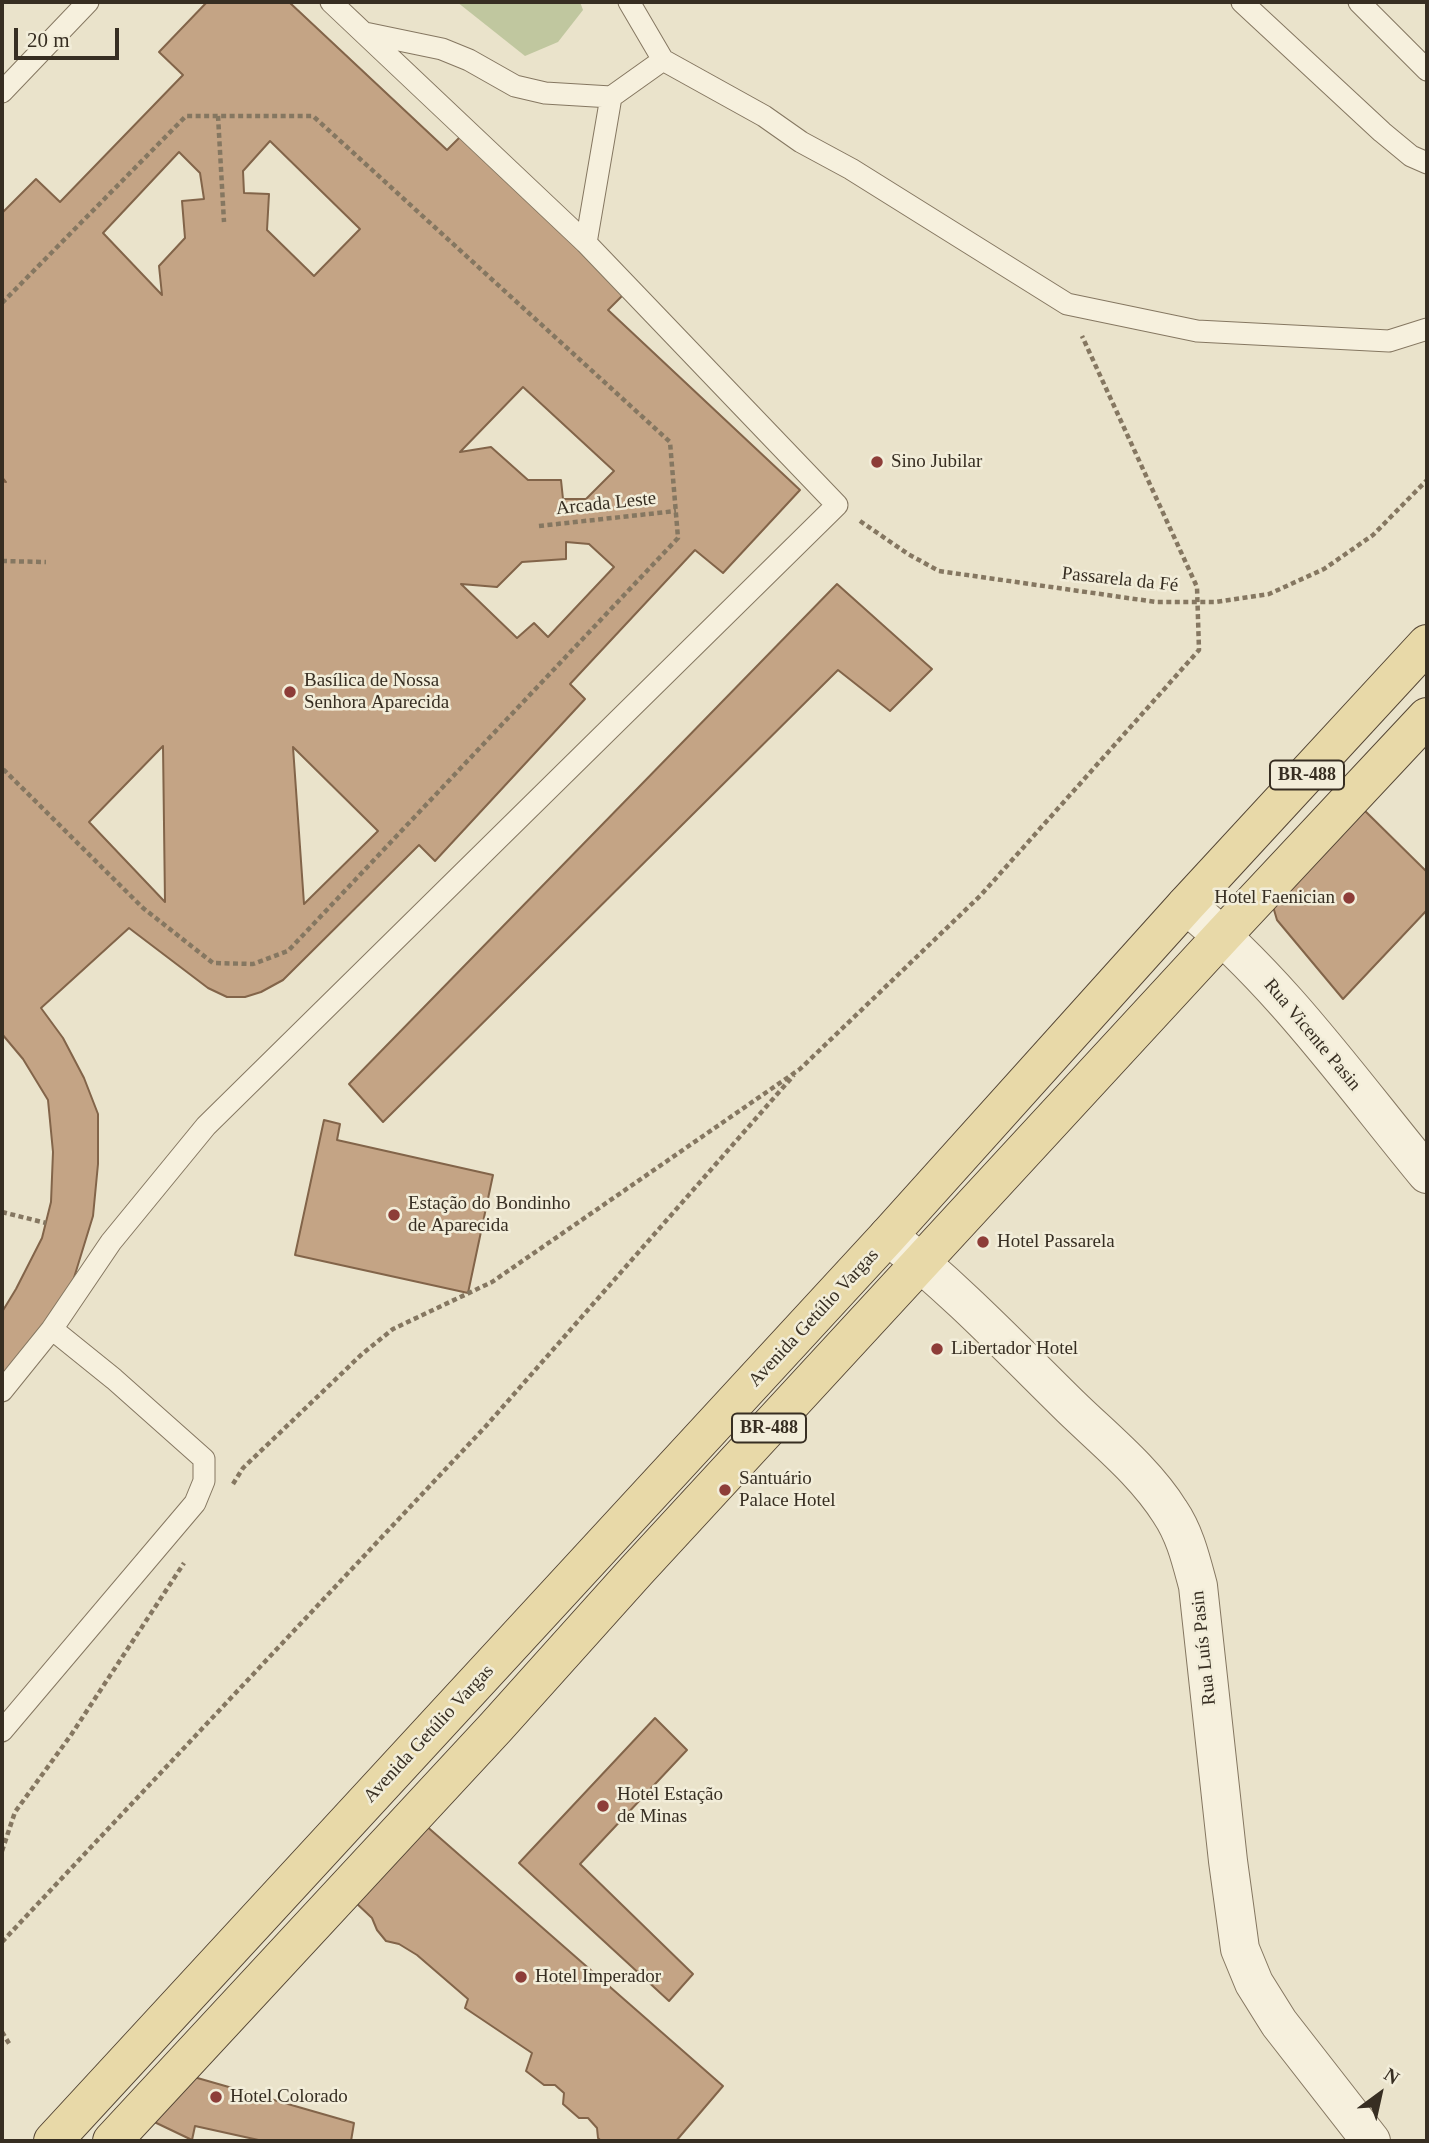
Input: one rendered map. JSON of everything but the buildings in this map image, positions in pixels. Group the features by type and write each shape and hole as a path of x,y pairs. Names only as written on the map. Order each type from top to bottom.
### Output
{"main road":[{"name":"Avenida Getúlio Vargas","path":"53,2141 888,1236 1186,905 1427,644"},
{"name":"BR-488","path":"112,2141 1427,717"}],"street":[{"name":"Rua Vicente Pasin","path":"1186,905 1223,935 1274,987 1427,1174"},
{"name":"Rua Luís Pasin","path":"888,1236 922,1263 1141,1476 1170,1511 1187,1544 1198,1586 1240,1949 1254,1983 1279,2023 1371,2141"}],"lane":[{"path":"2,92 88,2"},
{"path":"2,1391 52,1329 111,1242 206,1126 837,505 586,243 331,2"},
{"path":"628,2 663,60 764,116 801,142 851,169 1067,304 1197,331 1389,341 1427,329"},
{"path":"1242,2 1382,132 1410,156 1427,163"},
{"path":"1359,2 1427,70"},
{"path":"363,32 442,49 469,60 515,86 545,93 611,97 663,60"},
{"path":"586,243 611,97"},
{"path":"3,1726 195,1503 204,1481 204,1459 52,1329"}],"path":[{"path":"2,303 186,116 313,116 670,442 678,538 288,951 253,964 214,963 143,908 2,768"},
{"path":"218,116 225,222"},
{"path":"2,1942 486,1426 800,1069 981,895 1199,650 1196,587 1067,304"},
{"name":"Passarela da Fé","path":"939,571 1156,601 1216,601 1269,593 1324,569 1373,535 1427,480"},
{"name":"Arcada Leste","path":"539,526 676,511"},
{"path":"2,561 47,562"},
{"path":"229,1490 243,1468 362,1354 393,1329 492,1282 800,1069"},
{"path":"2,1212 46,1223"},
{"path":"2,1851 15,1812 71,1735 188,1556"},
{"path":"2,2032 10,2045"}],"green space":[{"path":"457,2 580,2 583,10 558,42 525,56"}],"place":[{"name":"Sino Jubilar","path":"877,462"},
{"name":"Basílica de Nossa Senhora Aparecida","path":"290,692"},
{"name":"Hotel Faenician","path":"1349,898"},
{"name":"Estação do Bondinho de Aparecida","path":"394,1215"},
{"name":"Hotel Passarela","path":"983,1242"},
{"name":"Libertador Hotel","path":"937,1349"},
{"name":"Santuário Palace Hotel","path":"725,1490"},
{"name":"Hotel Estação de Minas","path":"603,1806"},
{"name":"Hotel Imperador","path":"521,1977"},
{"name":"Hotel Colorado","path":"216,2097"}]}
